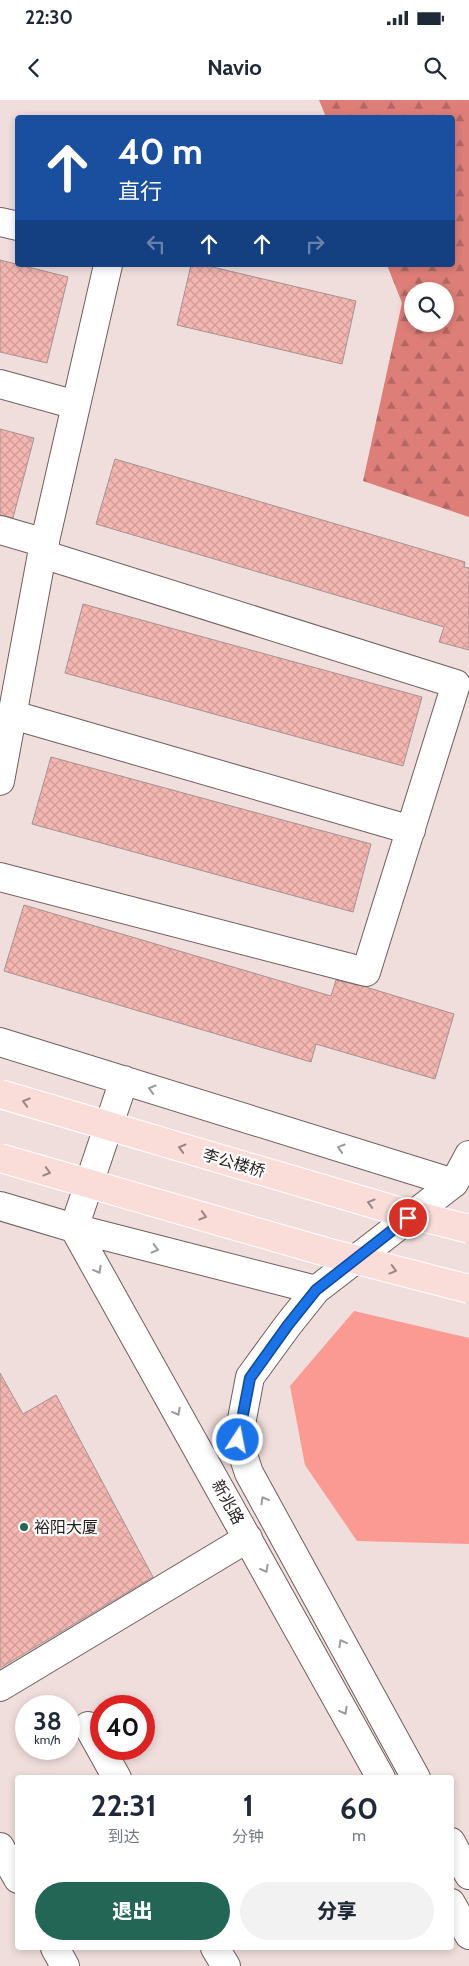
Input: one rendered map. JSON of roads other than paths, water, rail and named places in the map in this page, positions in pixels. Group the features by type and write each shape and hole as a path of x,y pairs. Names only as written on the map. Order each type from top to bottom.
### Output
{"main road":[{"name":"李公楼桥","path":"0,1094 391,1209 469,1229"},
{"path":"0,1158 326,1252 469,1289"}],"street":[{"path":"0,222 15,225"},
{"path":"0,781 9,705 108,267"},
{"path":"0,384 76,405"},
{"path":"0,530 44,549 456,684 366,972 0,877"},
{"path":"9,705 411,830"},
{"path":"0,1042 454,1183 469,1155"},
{"path":"74,1228 124,1080"},
{"name":"新兆路","path":"414,1775 249,1473 238,1440 250,1378 316,1290 454,1183"},
{"path":"0,1206 74,1228 316,1290"},
{"name":"新兆路","path":"74,1228 380,1775"},
{"path":"0,1687 248,1538"},
{"path":"88,1726 115,1775"},
{"path":"0,1847 15,1874"},
{"path":"454,1848 469,1875"},
{"path":"454,1908 469,1935"},
{"path":"56,1950 65,1966"},
{"path":"216,1950 226,1966"}],"place":[{"name":"裕阳大厦","path":"24,1527"}]}
